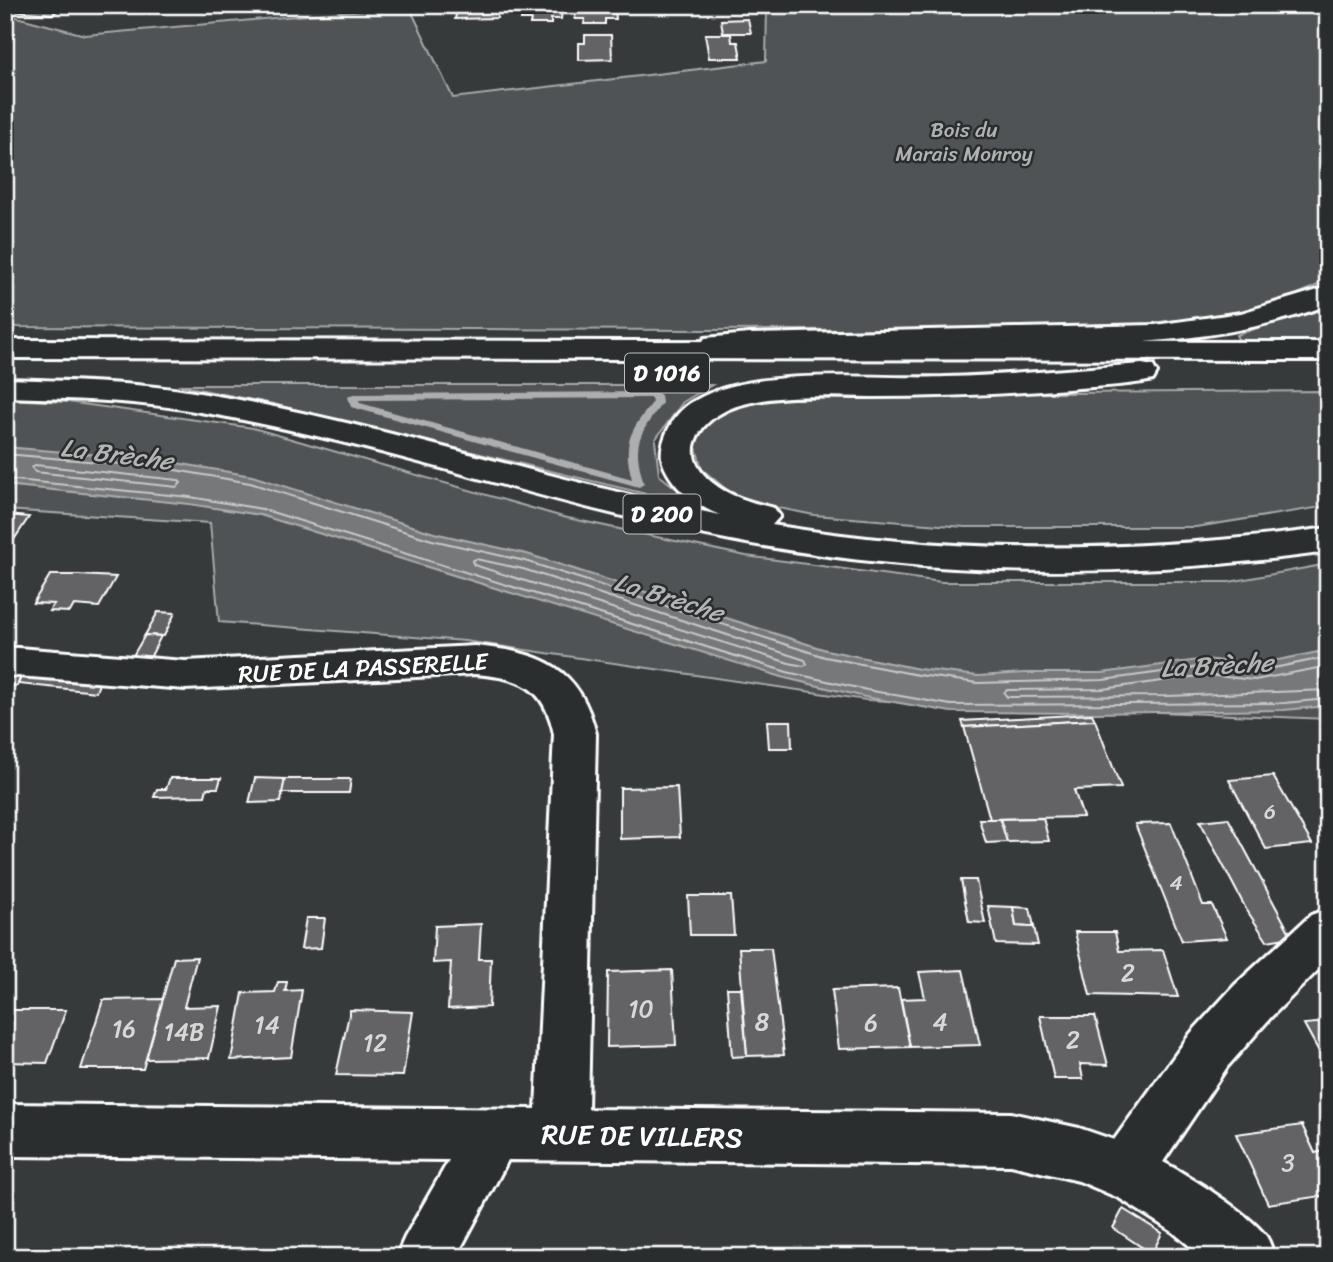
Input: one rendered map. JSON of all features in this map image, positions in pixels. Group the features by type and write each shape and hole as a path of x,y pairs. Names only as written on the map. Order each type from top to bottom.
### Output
{"main road":[{"path":"587,349 868,337 1166,334 1218,329 1256,320 1328,295"},
{"name":"D 1016","path":"5,349 1328,351"},
{"name":"D 1016","path":"5,373 1328,373"},
{"name":"D 200","path":"1142,373 1007,384 791,389 747,394 718,401 696,415 680,436 678,459 698,488 731,508 805,524 894,535 1005,542 1110,544 1218,535 1328,519"},
{"name":"D 200","path":"5,388 111,392 200,402 376,439 694,522 875,551 1009,560 1104,562 1200,557 1328,540"},
{"name":"RUE DE LA PASSERELLE","path":"5,661 194,675 475,660 517,665 541,676 560,690 572,716 575,734 561,1135"},
{"path":"1126,1170 1209,1050 1253,1001 1328,929"},
{"name":"RUE DE VILLERS","path":"5,1130 1011,1139 1078,1153 1126,1170 1197,1213 1247,1257"},
{"path":"425,1257 493,1134"}],"green space":[{"name":"Bois du Marais Monroy","path":"767,5 1328,5 1328,280 1247,312 1162,329 5,327 5,14 85,35 409,6 453,98 766,61"},
{"path":"1328,305 1328,341 1239,341 1236,335"},
{"path":"178,385 712,385 683,402 655,440 659,475 700,507 273,404"},
{"path":"1328,391 1328,506 1196,527 965,527 814,515 739,500 702,469 695,444 694,427 707,418 749,403 809,395"},
{"path":"5,399 68,402 253,428 563,517 746,556 942,582 1229,582 1328,564 1328,719 866,700 465,641 219,622 210,523 5,510"}],"water":[{"name":"La Brèche","path":"5,447 159,460 252,476 434,533 527,554 826,650 919,669 978,676 1102,673 1206,659 1253,665 1328,650 1328,706 1284,710 951,712 865,697 785,678 260,515 189,504 5,485"}],"building":[{"path":"21,5 63,6 53,14 13,11"},
{"path":"523,9 562,9 561,19 551,19 551,24 530,24 531,20 521,20"},
{"path":"576,9 615,9 616,19 605,19 605,24 584,24 585,19 575,19"},
{"path":"457,10 498,10 497,18 455,19"},
{"path":"748,19 751,33 723,33 721,20"},
{"path":"705,34 731,34 732,42 738,42 741,58 709,58"},
{"path":"585,35 611,35 612,59 579,60 579,43 585,43"},
{"path":"7,515 29,517 5,553 5,519"},
{"path":"50,575 116,577 99,607 74,605 70,612 49,611 54,604 33,603"},
{"path":"158,612 175,613 164,636 145,635"},
{"path":"145,635 161,636 149,660 131,659"},
{"path":"5,671 23,672 17,686 5,685"},
{"path":"23,672 101,678 96,692 18,684"},
{"path":"1092,714 1095,720 964,727 962,721"},
{"path":"1095,720 1121,788 1074,790 1083,817 990,819 964,727"},
{"path":"767,721 791,721 792,748 769,748"},
{"path":"1273,776 1312,844 1266,849 1229,780"},
{"path":"170,778 221,778 218,788 207,788 205,796 154,797 157,789 166,789"},
{"path":"255,778 285,779 281,802 249,803"},
{"path":"285,779 351,779 349,793 282,793"},
{"path":"677,787 680,837 620,839 620,788"},
{"path":"1043,818 1049,841 1007,842 1000,819"},
{"path":"1228,818 1292,937 1267,941 1246,909 1200,821"},
{"path":"979,819 1000,819 1007,842 986,843"},
{"path":"1171,823 1203,905 1212,905 1227,938 1182,941 1135,824"},
{"path":"961,880 976,880 985,923 969,922"},
{"path":"688,896 731,896 734,935 690,935"},
{"path":"988,906 1013,907 1016,926 1034,927 1038,945 996,944"},
{"path":"1013,907 1030,908 1034,927 1016,926"},
{"path":"306,918 325,918 321,948 301,949"},
{"path":"481,924 479,959 491,959 489,1007 448,1009 451,962 433,963 435,926"},
{"path":"1075,932 1115,932 1119,951 1163,950 1178,997 1090,995"},
{"path":"739,948 771,948 784,1055 747,1056"},
{"path":"197,957 184,1007 221,1006 209,1058 146,1059 174,958"},
{"path":"672,970 676,1045 607,1047 608,972"},
{"path":"963,970 980,1045 910,1047 901,999 925,998 919,972"},
{"path":"278,982 287,982 285,991 302,990 291,1057 231,1060 243,993 275,992"},
{"path":"727,988 741,988 747,1056 732,1057"},
{"path":"898,988 910,1047 839,1049 832,990"},
{"path":"163,999 143,1069 81,1069 103,1000"},
{"path":"5,1010 66,1010 47,1063 5,1062"},
{"path":"350,1010 413,1012 403,1076 336,1075"},
{"path":"1040,1016 1095,1016 1108,1065 1080,1064 1083,1079 1054,1079"},
{"path":"1328,1022 1328,1068 1304,1024"},
{"path":"1302,1125 1315,1153 1324,1151 1328,1158 1328,1167 1323,1168 1328,1177 1328,1195 1268,1204 1236,1134"},
{"path":"1123,1209 1162,1233 1152,1254 1113,1228"}],"waterway":[{"path":"656,395 657,403 633,440 632,458 639,484 355,405 353,397 656,395"}]}
